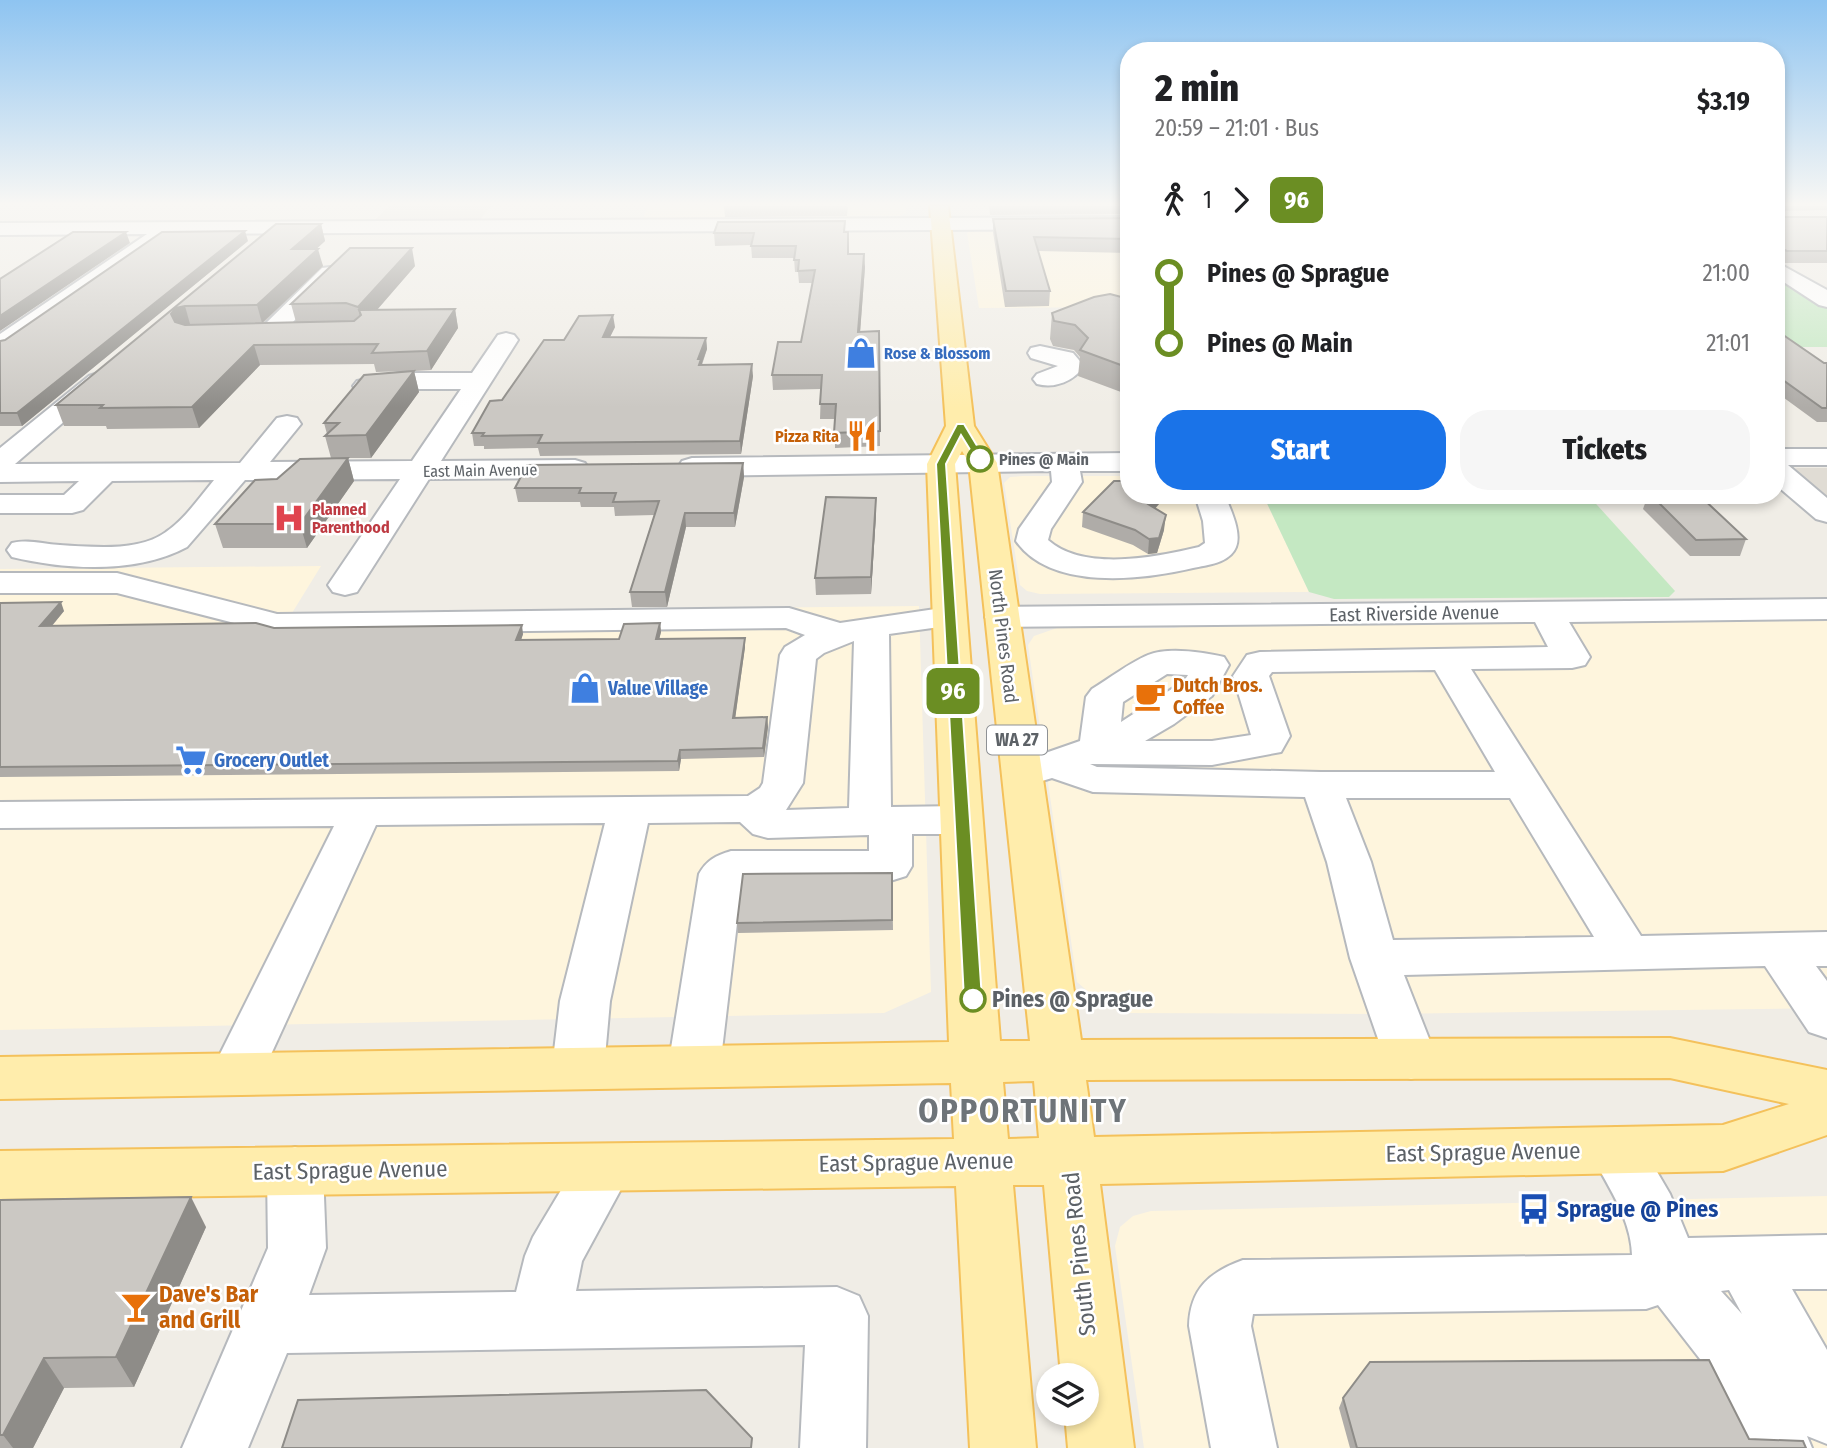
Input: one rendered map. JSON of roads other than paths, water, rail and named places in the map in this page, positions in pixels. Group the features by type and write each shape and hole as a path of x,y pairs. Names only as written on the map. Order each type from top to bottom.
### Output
{"main road":[{"name":"North Pines Road","path":"945,274 960,426 983,463 1002,617 1037,769 1058,1060"},
{"path":"960,426 941,464 961,820 1003,1448"},
{"path":"0,1077 1058,1060 1670,1058 1827,1090"},
{"name":"South Pines Road","path":"1058,1060 1101,1448"},
{"name":"East Sprague Avenue","path":"0,1175 1069,1161 1723,1148 1827,1113"}],"street":[{"path":"0,345 103,274"},
{"path":"269,333 329,274"},
{"path":"1785,274 1827,300"},
{"path":"243,333 324,332"},
{"path":"345,585 506,340"},
{"path":"1040,353 1064,358 1072,366 1065,373 1046,379"},
{"path":"0,462 115,366"},
{"path":"357,388 400,381 479,381"},
{"path":"12,549 63,556 149,552 174,542 287,424"},
{"path":"1785,457 1827,457"},
{"path":"668,467 983,463 1120,477"},
{"path":"1066,470 1120,463"},
{"path":"1785,464 1827,513"},
{"name":"East Main Avenue","path":"0,473 599,468"},
{"path":"1066,470 1035,529 1032,541 1038,550 1052,558 1091,568 1220,525 1213,504"},
{"path":"12,549 72,504 104,473"},
{"path":"0,504 72,504"},
{"path":"0,583 117,583 277,624 789,618 855,631"},
{"name":"East Riverside Avenue","path":"1002,617 1827,609"},
{"path":"1037,769 1093,779 1247,767 1271,736 1251,676 1260,663 1573,657 1546,612"},
{"path":"0,815 750,809 764,806 778,796 783,783 799,655 805,649 855,631 949,617"},
{"path":"694,1067 721,874 725,869 731,866 890,866 879,821 870,815 855,631"},
{"path":"1447,659 1628,953"},
{"path":"1037,769 1083,752 1099,750 1212,753 1247,767 1321,785 1523,785"},
{"path":"1321,785 1349,862 1374,958 1411,1059"},
{"path":"750,809 768,824 961,820"},
{"path":"578,1068 584,1001 629,812"},
{"path":"236,1074 361,813"},
{"path":"1778,949 1827,1019"},
{"path":"1374,958 1827,949"},
{"path":"1616,1150 1656,1224 1663,1265 1722,1338 1779,1448"},
{"path":"540,1320 554,1256 605,1167"},
{"path":"215,1448 297,1248 295,1171"},
{"path":"1663,1265 1827,1262"},
{"path":"1746,1264 1827,1412"},
{"path":"1244,1448 1219,1310 1224,1300 1243,1287 1646,1282 1658,1277 1663,1265"},
{"path":"268,1324 837,1317 833,1448"}],"place":[{"name":"Rose & Blossom","path":"861,353"},
{"name":"Pizza Rita","path":"862,436"},
{"name":"Pines @ Main","path":"980,459"},
{"name":"Planned Parenthood","path":"289,518"},
{"name":"Value Village","path":"585,688"},
{"name":"Dutch Bros. Coffee","path":"1150,696"},
{"name":"Grocery Outlet","path":"191,760"},
{"name":"Pines @ Sprague","path":"973,999"},
{"name":"Sprague @ Pines","path":"1534,1209"},
{"name":"Dave's Bar and Grill","path":"136,1307"}],"district":[{"name":"OPPORTUNITY","path":"1023,1111"}]}
